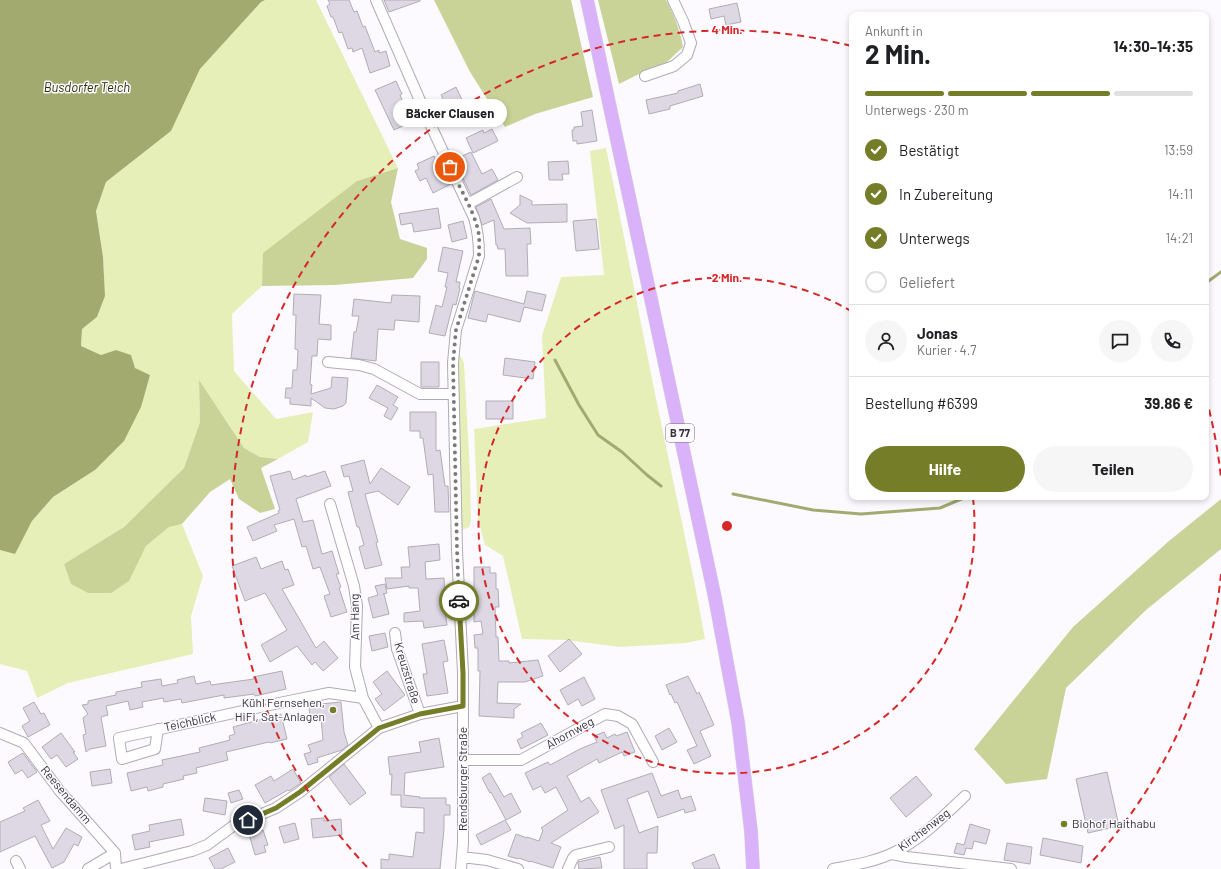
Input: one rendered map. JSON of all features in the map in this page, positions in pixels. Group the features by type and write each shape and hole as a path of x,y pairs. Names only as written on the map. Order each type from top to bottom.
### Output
{"main road":[{"name":"B 77","path":"587,0 715,598 738,722 751,831 753,869"}],"street":[{"name":"Rendsburger Straße","path":"376,0 432,128 468,204 478,231 479,256 456,330 453,363 457,550 463,673 464,760 461,869"},
{"path":"645,76 674,66 686,55 691,43 673,0"},
{"path":"468,204 518,177"},
{"path":"328,362 359,365 374,369 420,394 453,394"},
{"name":"Am Hang","path":"330,504 354,586 357,606 355,667 363,698 379,728"},
{"name":"Kreuzstraße","path":"395,633 397,649 420,714"},
{"name":"Teichblick","path":"158,729 280,702 329,693 363,698"},
{"name":"Kreuzstraße","path":"121,869 192,852 207,845 233,826 276,808 300,792 379,728 420,714 463,706"},
{"name":"Ahornweg","path":"464,760 521,760 605,714 618,716 632,724 653,762"},
{"name":"Reesendamm","path":"0,733 24,743 59,790 115,853"},
{"name":"Kirchenweg","path":"833,869 862,863 892,854 937,823 965,796"},
{"path":"568,869 576,855 609,848"},
{"path":"88,869 115,853 116,869"},
{"path":"892,854 1011,869"},
{"path":"462,858 487,860 518,869"}],"shaded area":[{"path":"265,0 316,0 398,168 357,181 262,278 262,286 232,314 234,371 276,419 313,412 308,442 278,459 260,457 244,448 199,381 200,422 184,468 124,527 64,564 71,584 88,593 129,580 146,546 169,527 182,524 203,576 191,616 193,654 68,683 37,698 27,671 0,664 0,550 15,554 32,521 53,497 95,470 150,375 135,368 116,350 101,355 81,346 82,329 97,317 105,296 103,257 96,211 106,182 171,131 200,69 261,2"},
{"path":"434,0 571,0 593,97 535,114 505,127 470,72"},
{"path":"598,0 666,0 676,22 683,47 667,62 619,84"},
{"path":"606,148 705,639 686,643 620,647 566,640 522,639 503,556 485,545 478,520 474,429 546,418 542,336 561,277 604,275 590,151"},
{"path":"398,168 391,202 400,239 427,248 427,259 413,278 335,285 262,286 263,253 357,181"},
{"path":"460,355 464,363 471,521 469,527 462,530 457,378 457,356"},
{"path":"199,380 244,448 260,457 278,459 261,468 275,509 260,513 239,499 230,479 210,492 182,524 169,527 146,546 129,581 111,593 88,593 71,584 64,564 124,527 184,468 200,422"},
{"path":"1221,499 1221,549 1146,610 1066,688 1047,779 1006,784 974,749 1073,627 1169,541"}],"water":[{"name":"Busdorfer Teich","path":"0,0 265,0 261,2 200,69 171,131 106,182 96,211 103,257 105,296 97,317 82,329 81,346 101,355 116,350 131,355 135,368 150,375 141,407 124,441 95,470 53,497 32,521 15,554 0,550"}],"building":[{"path":"328,0 349,0 354,12 357,11 363,27 365,26 375,52 379,50 379,53 386,51 390,66 370,73 362,48 353,52 352,48 348,49 342,32 339,33 333,17 331,17 327,6 330,4"},
{"path":"384,0 420,0 420,1 389,12"},
{"path":"737,3 741,22 726,25 724,16 711,19 709,9"},
{"path":"396,81 402,94 400,95 412,122 394,130 375,90"},
{"path":"700,84 703,96 670,106 670,109 649,114 646,100 678,93 678,91"},
{"path":"456,87 463,102 448,109 441,95"},
{"path":"592,110 597,141 577,144 577,141 573,141 572,130 574,130 574,127 583,126 581,112"},
{"path":"492,129 498,141 473,153 466,138 483,130 484,133"},
{"path":"471,152 482,174 492,169 498,180 471,195 458,168 466,164 462,156"},
{"path":"434,156 444,176 446,174 451,184 433,193 426,178 420,181 415,171 419,169 417,164"},
{"path":"568,161 569,174 562,174 563,180 549,180 548,162"},
{"path":"520,195 532,201 532,205 567,204 567,222 527,223 510,213 520,205"},
{"path":"491,199 504,229 530,228 531,244 527,244 528,276 506,276 505,249 498,249 496,245 494,220 482,225 476,207"},
{"path":"438,208 441,228 414,232 412,223 401,225 399,214"},
{"path":"596,219 599,249 576,251 573,221"},
{"path":"463,221 467,238 452,242 448,225"},
{"path":"443,247 463,251 456,282 460,282 460,288 456,305 453,304 445,336 429,333 436,305 442,307 447,287 445,287 448,273 438,271"},
{"path":"475,291 524,304 527,291 546,295 542,311 524,307 520,322 488,314 486,322 468,318"},
{"path":"294,294 321,295 319,324 331,325 331,340 318,339 317,356 312,356 310,384 312,385 311,394 331,388 332,377 348,378 346,403 343,406 334,409 325,408 311,398 311,406 290,404 290,398 285,398 286,388 292,388 293,370 297,370 298,350 295,349 296,315 293,315"},
{"path":"392,295 420,296 419,322 395,320 394,330 378,329 376,361 351,358 354,332 356,332 359,316 352,316 354,299 391,303"},
{"path":"505,358 535,362 533,379 503,375"},
{"path":"421,362 439,362 439,387 421,387"},
{"path":"377,385 398,397 393,405 398,408 391,420 384,416 388,408 369,398"},
{"path":"486,401 513,401 513,419 486,419"},
{"path":"410,412 436,412 436,451 440,450 445,486 448,486 449,512 435,512 433,474 428,475 423,438 420,438 420,431 410,431"},
{"path":"364,460 370,484 381,468 410,487 398,505 378,491 365,494 378,542 376,543 382,565 365,569 359,547 364,545 359,527 357,527 348,492 353,491 349,476 344,477 341,466"},
{"path":"290,471 293,480 306,475 306,477 325,471 331,486 296,499 303,522 313,520 322,554 332,551 339,574 336,574 341,587 339,588 347,612 331,617 324,596 330,594 320,567 313,569 306,546 302,547 294,519 274,525 277,531 253,541 247,527 279,513 278,511 280,510 270,476"},
{"path":"439,544 440,560 425,562 426,579 444,578 445,597 443,597 447,625 424,628 423,621 404,622 404,613 420,611 418,588 409,588 409,586 387,589 385,578 402,578 401,567 410,567 408,547"},
{"path":"256,557 261,569 282,561 285,570 288,569 294,585 282,589 316,648 324,641 338,658 323,671 315,662 312,665 297,646 270,662 261,645 287,630 265,593 245,601 232,566"},
{"path":"474,567 490,567 490,573 496,573 496,589 498,589 499,607 495,607 496,637 498,637 499,661 509,661 509,663 538,660 543,676 525,682 498,682 497,703 521,704 514,709 514,718 479,716 480,671 478,671 478,648 475,648 474,635 483,634 481,621 474,622"},
{"path":"385,584 387,593 383,594 389,614 373,618 368,598 378,595 375,586"},
{"path":"385,633 388,647 372,651 369,636"},
{"path":"569,639 582,654 560,672 548,656"},
{"path":"444,640 448,661 443,662 448,693 427,696 423,674 427,674 422,644"},
{"path":"282,671 286,689 255,696 254,694 224,698 224,695 182,703 181,699 164,702 163,698 142,702 143,707 130,710 128,701 106,706 108,715 101,717 106,746 90,749 86,752 83,735 86,734 83,718 88,714 82,705 88,704 88,701 116,695 116,692 142,687 141,682 161,679 162,686 178,683 177,680 194,676 196,684 210,681 211,685 254,679 253,677"},
{"path":"387,671 405,695 384,711 375,699 382,694 373,682"},
{"path":"688,676 697,694 699,692 714,725 700,731 711,756 694,764 687,750 697,746 677,702 675,703 666,685"},
{"path":"584,677 595,699 582,706 578,699 568,705 560,690"},
{"path":"34,702 41,714 44,713 50,725 28,737 22,726 30,721 23,708"},
{"path":"341,702 344,732 348,745 342,750 317,758 318,762 308,765 304,754 311,752 308,745 323,740 321,718 310,719 309,706"},
{"path":"281,714 287,739 226,752 228,760 196,768 197,773 183,776 184,779 163,784 163,787 148,791 147,787 131,791 127,773 163,765 162,760 200,752 199,748 230,740 229,736 235,734 233,727"},
{"path":"541,723 548,735 521,749 517,740 523,737 521,733"},
{"path":"669,728 677,742 662,750 655,736"},
{"path":"604,732 607,738 615,734 616,736 627,732 635,752 624,756 622,752 599,763 597,759 567,776 581,802 589,797 599,812 551,843 561,847 553,868 508,856 516,834 539,841 543,830 541,828 568,810 556,787 545,793 541,786 533,790 525,773 548,762 550,765 597,742 594,736"},
{"path":"61,733 75,752 73,752 78,759 66,767 57,755 51,759 42,747"},
{"path":"439,738 444,767 405,773 404,795 420,797 419,798 446,798 446,805 450,805 450,815 444,815 440,869 381,869 381,859 389,860 389,854 413,857 416,832 424,833 424,808 401,807 401,795 391,795 392,774 390,775 388,757 421,752 419,742"},
{"path":"23,753 37,772 28,778 22,770 15,774 8,762"},
{"path":"344,764 366,793 350,805 329,777"},
{"path":"110,769 112,783 92,786 90,772"},
{"path":"293,769 301,783 265,803 255,785 271,776 274,781"},
{"path":"1107,772 1119,826 1088,833 1076,779"},
{"path":"490,773 504,797 511,793 521,812 506,820 482,778"},
{"path":"652,773 661,796 678,790 681,799 691,796 696,810 685,813 684,809 658,818 648,791 627,799 639,833 658,826 657,853 647,853 647,869 624,869 624,825 615,829 601,790"},
{"path":"916,776 932,795 906,817 890,798"},
{"path":"239,790 243,799 231,803 228,793"},
{"path":"205,798 227,801 225,815 203,811"},
{"path":"38,800 50,821 41,825 53,849 66,828 82,837 78,846 74,844 64,862 52,868 35,836 0,852 0,822 25,811 23,808"},
{"path":"324,818 324,821 341,819 342,835 313,838 311,819"},
{"path":"181,819 184,835 149,842 150,847 135,850 132,835 150,831 149,825"},
{"path":"505,820 511,830 481,845 476,835"},
{"path":"295,823 299,839 284,843 279,827"},
{"path":"970,824 990,830 986,844 974,841 972,849 966,848 964,855 954,853 957,843 964,845"},
{"path":"263,830 268,845 264,846 266,852 255,855 249,834"},
{"path":"1043,838 1083,846 1081,863 1040,855"},
{"path":"1007,843 1032,847 1030,864 1004,860"},
{"path":"228,848 235,862 221,869 215,869 209,858"},
{"path":"714,854 720,869 695,869 692,863"},
{"path":"600,857 602,868 579,869 578,862"}],"waterway":[{"path":"1209,281 1221,272"},
{"path":"555,360 579,405 598,435 622,452 661,486"},
{"path":"733,494 813,510 861,514 940,508 959,500"}],"way so far":[{"path":"450,167 474,218 478,231 479,243 479,256 456,330 454,345 453,363 459,601"}],"place":[{"name":"Bäcker Clausen","path":"450,167"},
{"name":"Kühl Fernsehen, HiFi, Sat-Anlagen","path":"333,710"},
{"name":"Biohof Haithabu","path":"1064,824"}],"route":[{"path":"248,820 276,808 300,792 379,728 420,714 463,706 463,673 459,601"}]}
